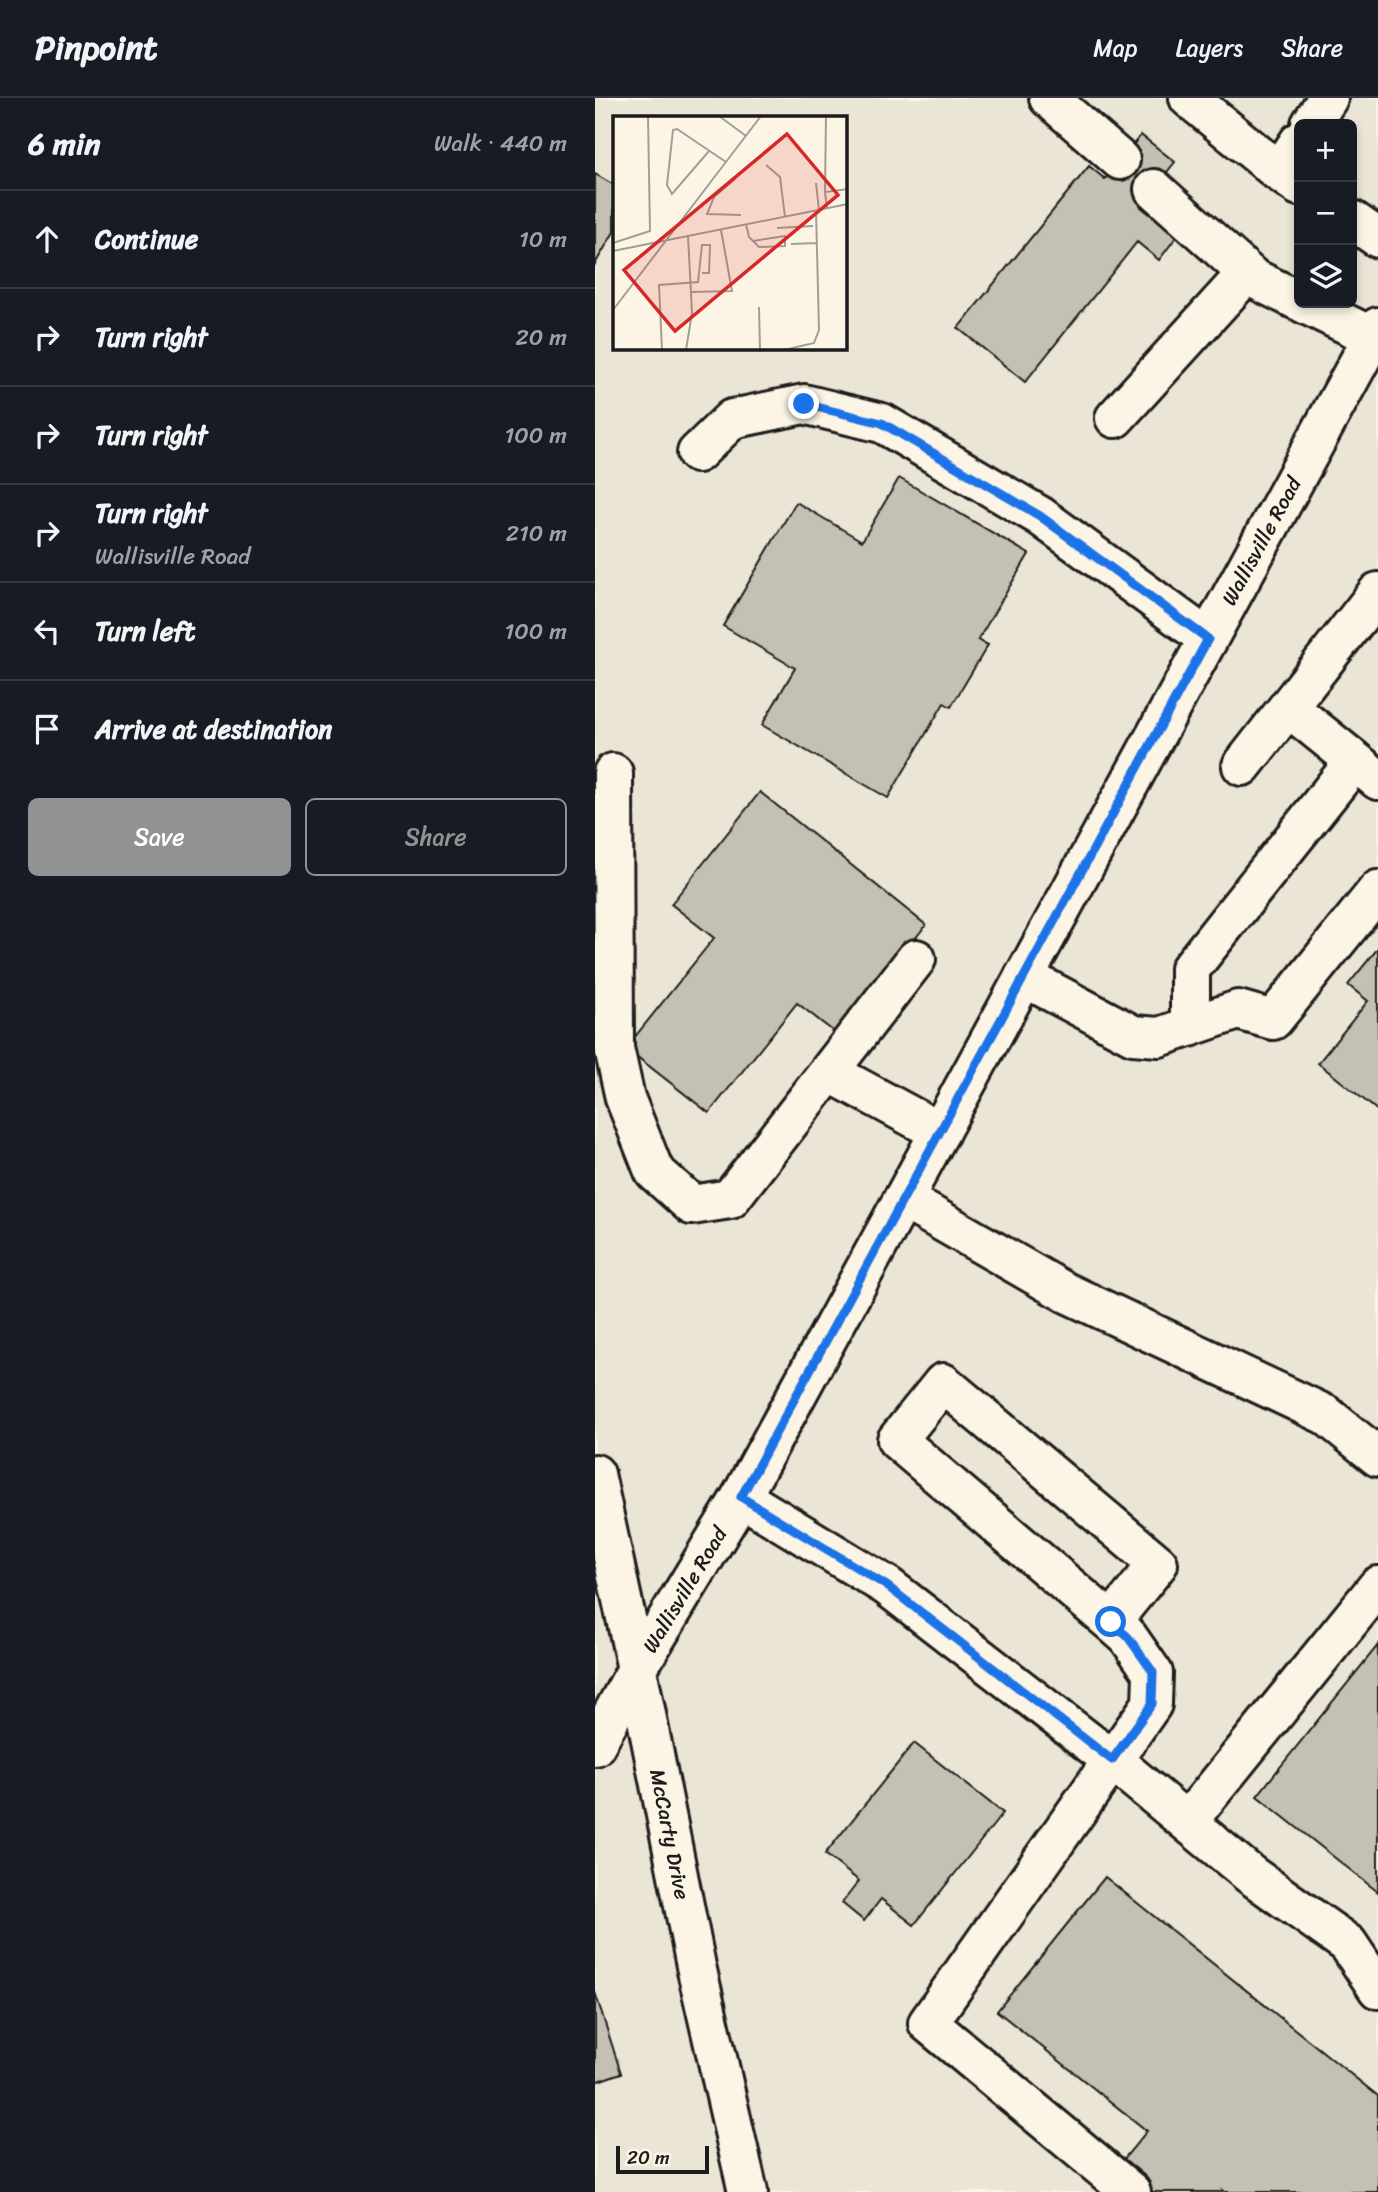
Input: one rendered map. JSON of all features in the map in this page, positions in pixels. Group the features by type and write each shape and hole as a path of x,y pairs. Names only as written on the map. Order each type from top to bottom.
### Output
{"main road":[{"path":"1049,98 1120,160"},
{"path":"1189,98 1293,167"},
{"path":"1314,119 1328,98"},
{"path":"1154,189 1253,278 1294,298"},
{"path":"1357,223 1378,238"},
{"path":"1115,418 1247,272"},
{"path":"1310,308 1371,351"},
{"name":"Wallisville Road","path":"595,1746 637,1669 741,1497 1208,639 1371,351"},
{"path":"697,453 732,419 804,404 882,423 1040,516 1208,639"},
{"path":"1242,766 1378,592"},
{"path":"1190,1027 1190,969 1366,771 1288,708"},
{"path":"613,773 604,931 614,1048 625,1098 654,1171 692,1205 730,1199 915,959"},
{"path":"1024,977 1133,1035 1159,1037 1238,1010 1273,1020 1378,890"},
{"path":"829,1072 940,1132"},
{"path":"903,1199 1065,1292 1326,1415 1378,1457"},
{"path":"1111,1622 1158,1564 943,1383 897,1440 1128,1637 1153,1672 1152,1704 928,2023 1131,2192"},
{"name":"McCarty Drive","path":"595,1474 696,1966 748,2192"},
{"path":"741,1497 887,1586 1112,1760 1251,1875 1348,1944 1378,1989"},
{"path":"1187,1822 1378,1586"}],"shaded area":[{"path":"595,98 1378,98 1378,2192 595,2192"}],"building":[{"path":"1141,135 1175,162 1140,206 1177,236 1159,260 1137,242 1025,382 958,328 1089,166 1105,179"},
{"path":"595,174 613,184 613,234 595,264"},
{"path":"899,478 1029,554 978,640 988,645 951,707 944,703 888,798 762,725 795,668 723,626 796,502 862,541"},
{"path":"760,792 926,925 838,1035 797,1003 709,1113 626,1048 714,938 671,904"},
{"path":"1378,948 1378,1111 1318,1063 1368,1001 1348,985"},
{"path":"1378,1645 1378,1892 1257,1796"},
{"path":"914,1743 1003,1813 914,1925 881,1899 864,1921 842,1903 859,1881 825,1854"},
{"path":"1105,1877 1378,2096 1378,2192 1151,2192 1118,2166 1147,2131 997,2011"},
{"path":"595,1992 621,2073 595,2082"}],"route":[{"path":"804,404 882,423 1040,516 1208,639 741,1497 887,1586 1112,1760 1152,1704 1153,1672 1128,1637 1111,1622"}]}
